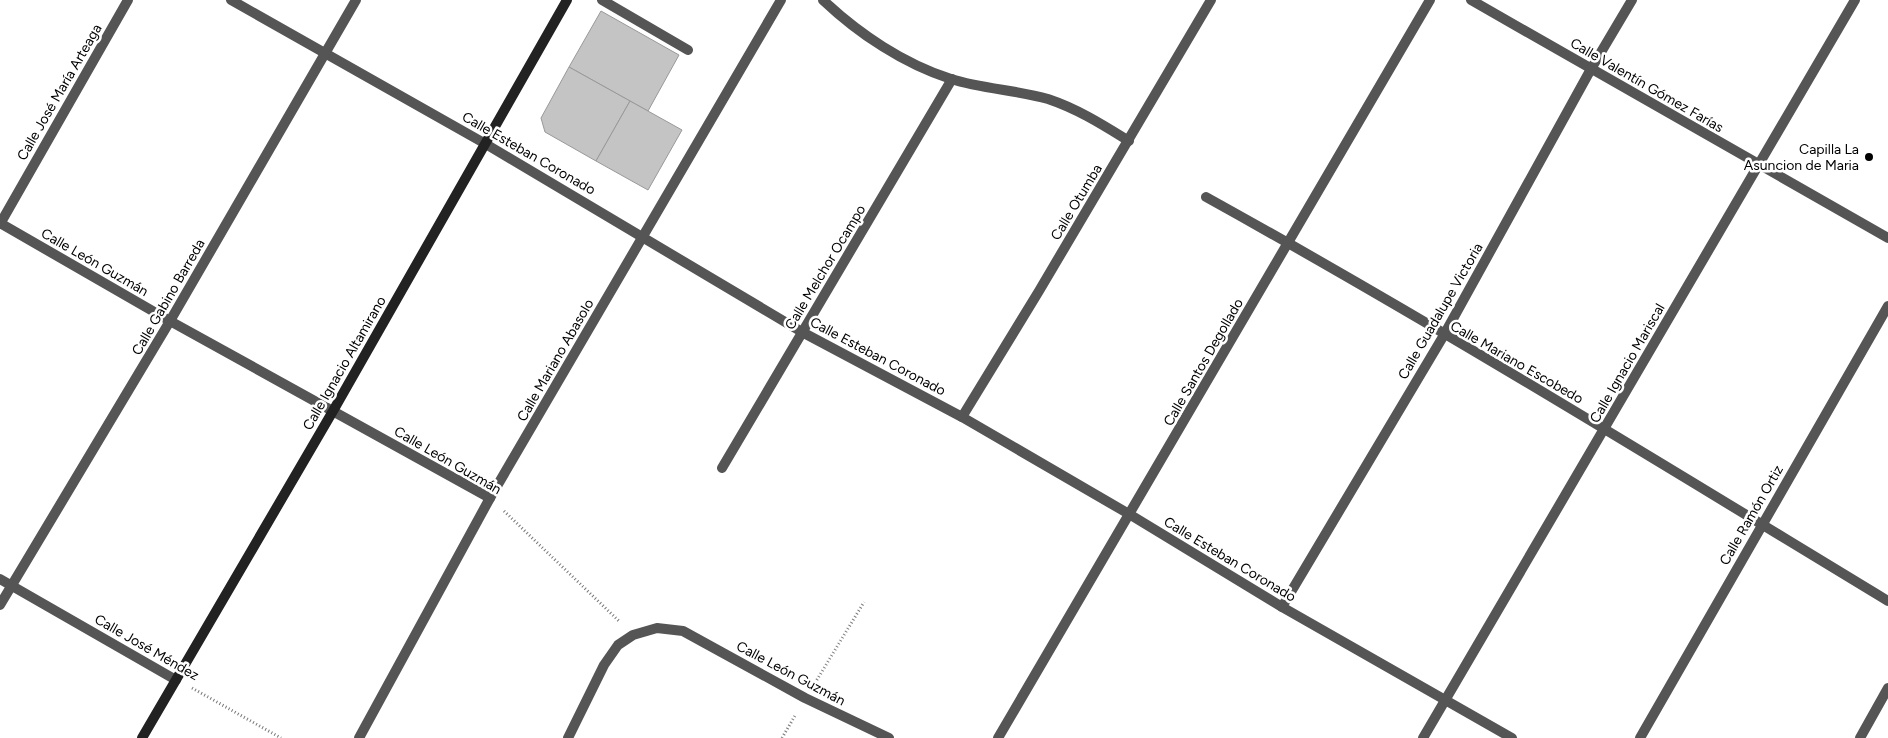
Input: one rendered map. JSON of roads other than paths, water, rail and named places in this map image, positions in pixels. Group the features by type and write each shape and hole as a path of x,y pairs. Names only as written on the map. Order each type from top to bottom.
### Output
{"street":[{"name":"Calle José María Arteaga","path":"0,223 128,0"},
{"name":"Calle Esteban Coronado","path":"231,0 484,143 802,332 962,417 1129,514 1282,607 1512,738"},
{"name":"Calle Gabino Barreda","path":"0,605 170,321 356,0"},
{"name":"Calle Ignacio Altamirano","path":"142,738 333,410 567,0"},
{"path":"602,0 688,50"},
{"name":"Calle Mariano Abasolo","path":"359,738 490,498 781,0"},
{"path":"823,0 846,22 878,44 917,64 952,79 1048,100 1090,116 1129,141"},
{"name":"Calle Otumba","path":"962,417 1129,141 1211,0"},
{"name":"Calle Santos Degollado","path":"998,738 1430,0"},
{"name":"Calle Valentín Gómez Farías","path":"1471,0 1888,238"},
{"name":"Calle Guadalupe Victoria","path":"1282,607 1444,335 1591,69 1632,0"},
{"name":"Calle Ignacio Mariscal","path":"1423,738 1855,0"},
{"name":"Calle Melchor Ocampo","path":"722,468 952,79"},
{"name":"Calle Mariano Escobedo","path":"1206,197 1289,243 1605,429 1888,602"},
{"name":"Calle León Guzmán","path":"0,223 170,321 490,498"},
{"name":"Calle Ramón Ortiz","path":"1640,738 1888,306"},
{"name":"Calle José Méndez","path":"0,579 176,680"},
{"name":"Calle León Guzmán","path":"568,738 604,665 618,645 633,635 657,628 684,631 806,698 889,738"},
{"path":"1860,738 1888,688"}],"place":[{"name":"Capilla La Asuncion de Maria","path":"1869,157"}]}
